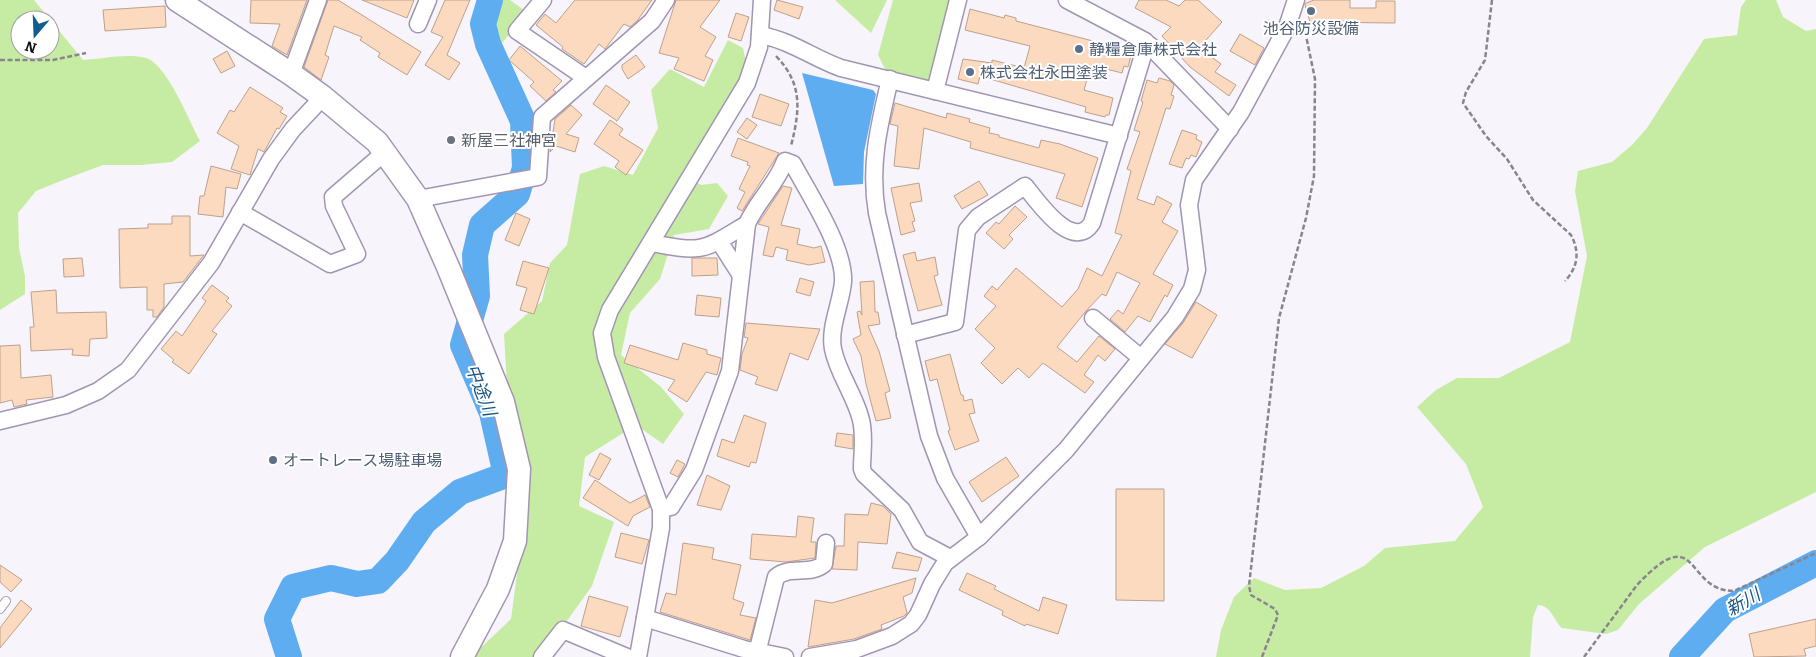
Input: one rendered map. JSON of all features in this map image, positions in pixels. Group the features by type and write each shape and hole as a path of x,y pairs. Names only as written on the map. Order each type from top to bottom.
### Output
{"street":[{"path":"177,0 323,97 377,142 418,199 503,402 519,469 515,541 498,589 462,657"},
{"path":"291,74 318,0"},
{"path":"418,24 428,0"},
{"path":"543,0 517,31 586,78"},
{"path":"418,199 538,177 542,117 652,21 666,0"},
{"path":"638,657 661,528 661,509 603,345 605,321 739,100 754,66 760,35 762,0"},
{"path":"935,90 958,0"},
{"path":"1067,0 1130,32 1151,46 1230,129"},
{"path":"810,657 850,651 902,631 918,615 937,573 950,558 979,537 1066,450 1178,312 1195,280 1197,261 1190,218 1190,192 1200,169 1230,129 1287,27 1296,2"},
{"path":"760,35 778,38 828,63 1118,136"},
{"path":"904,335 955,322 967,230 978,217 1025,186 1050,216 1067,229 1073,233 1081,233 1088,230 1092,223 1143,55 1151,46"},
{"path":"890,80 874,154 873,193 923,415 936,457 955,498 979,537"},
{"path":"0,422 66,405 98,391 128,370 211,264 271,159 293,129 323,97"},
{"path":"240,212 330,264 357,254 334,206 333,197 384,153"},
{"path":"661,509 671,507 690,479 730,371 747,224 752,212 777,178 785,161 793,164 820,212 841,266 842,282 832,337 833,347 861,420 864,434 862,469 864,474 902,510 920,542 950,558"},
{"path":"651,243 694,250 711,246 747,224"},
{"path":"719,241 740,274"},
{"path":"1093,318 1141,358"},
{"path":"757,655 776,577 782,571 791,569 818,569 824,564 826,543"},
{"path":"645,618 757,655 785,657"},
{"path":"542,657 563,630 627,657"}],"lane":[{"path":"0,609 6,601"}],"path":[{"path":"1492,0 1486,60 1466,92 1463,103 1486,136 1508,160 1533,200 1570,235 1575,243 1577,259 1575,267 1565,281"},
{"path":"1262,657 1278,615 1275,609 1252,595 1249,591 1260,505 1279,318 1306,218 1314,176 1314,71 1306,31 1296,2"},
{"path":"760,35 768,48 788,69 796,85 796,120 785,161"},
{"path":"0,60 53,60 86,53"},
{"path":"1584,657 1637,585 1658,565 1676,555 1687,558 1708,580 1721,589 1734,591 1816,553"}],"green space":[{"path":"0,0 34,0 42,10 10,10 10,60 60,60 60,32 83,60 131,56 146,58 154,62 162,71 184,108 200,141 172,162 141,165 103,165 36,191 18,213 19,248 25,276 25,294 0,310"},
{"path":"495,0 510,0 528,13 501,44 494,40"},
{"path":"835,0 887,0 871,33"},
{"path":"893,0 952,0 932,78 925,82 887,73 878,55"},
{"path":"1746,0 1776,0 1783,17 1806,31 1816,29 1816,492 1705,547 1639,604 1618,630 1606,634 1562,628 1546,608 1538,605 1533,617 1530,657 1216,657 1221,630 1234,597 1254,578 1285,590 1321,588 1364,566 1385,548 1455,541 1483,507 1466,464 1417,407 1436,390 1457,378 1499,378 1570,342 1587,256 1575,191 1578,171 1612,162 1632,145 1647,128 1704,39 1737,35 1741,7"},
{"path":"728,40 743,48 747,67 687,176 701,185 717,183 728,196 709,229 674,235 660,279 630,313 621,355 661,387 684,414 663,444 636,425 585,457 579,506 614,522 592,586 559,632 535,657 471,657 511,619 526,507 507,385 504,334 542,301 550,263 567,245 580,174 604,166 633,175 658,128 651,90 670,69 704,87"}],"water":[{"path":"802,73 873,90 876,94 864,152 863,184 834,186"}],"building":[{"path":"251,0 307,0 287,55 272,46 280,24 250,23"},
{"path":"328,0 338,0 421,52 407,75 378,57 380,53 360,40 362,37 334,26 325,55 329,57 321,80 304,67"},
{"path":"362,0 414,0 407,18"},
{"path":"445,0 470,0 447,55 460,63 449,80 425,65 443,37 431,32"},
{"path":"575,0 652,0 637,21 630,27 624,24 605,49 599,44 584,64 562,49 563,47 536,25 545,14 556,23"},
{"path":"676,0 720,0 700,27 716,37 705,56 713,60 704,81 674,69 679,58 659,53"},
{"path":"777,0 803,7 799,19 774,10"},
{"path":"1139,0 1166,0 1179,6 1185,0 1198,0 1222,22 1199,48 1221,64 1215,72 1236,85 1229,96 1190,67 1162,36 1171,27 1135,8"},
{"path":"1314,0 1350,0 1350,8 1376,8 1376,1 1395,1 1395,23 1310,22 1305,5"},
{"path":"165,6 166,27 105,31 103,10"},
{"path":"970,9 1004,18 1005,15 1016,18 1016,21 1093,41 1092,45 1131,56 1128,67 1124,66 1122,73 1091,65 1084,90 1113,98 1109,115 1105,117 1085,112 1086,107 980,76 978,84 958,79 963,59 992,63 992,60 1024,68 1030,46 965,30"},
{"path":"736,13 749,17 741,41 728,37"},
{"path":"1240,34 1264,48 1255,65 1230,51"},
{"path":"520,46 562,81 553,90 556,92 546,101 530,86 534,82 509,60"},
{"path":"227,51 235,66 221,73 213,59"},
{"path":"636,55 645,67 628,79 622,69 622,65"},
{"path":"1159,78 1170,81 1174,85 1171,95 1174,96 1170,109 1166,108 1137,199 1154,205 1157,196 1172,204 1162,222 1178,231 1153,274 1173,285 1167,297 1165,295 1150,322 1138,316 1125,332 1110,319 1118,310 1123,314 1140,283 1117,272 1106,296 1102,294 1057,347 1077,362 1099,336 1115,349 1105,361 1098,355 1084,375 1094,382 1085,393 1043,363 1029,378 1018,368 1002,384 981,363 995,348 975,329 996,306 984,296 992,286 997,290 1016,268 1062,307 1078,289 1087,268 1102,276 1122,235 1115,233 1131,171 1127,169 1140,132 1134,130 1143,102 1141,101 1147,80 1157,83"},
{"path":"606,85 630,102 617,121 593,104"},
{"path":"250,87 283,108 280,112 287,116 279,129 277,128 264,152 258,149 250,175 231,169 239,146 217,133 230,110 234,112"},
{"path":"760,94 789,104 781,126 752,117"},
{"path":"895,103 946,118 947,113 970,119 969,122 990,128 989,133 1039,148 1041,140 1060,144 1098,158 1082,207 1056,198 1065,174 970,148 971,142 924,128 919,169 894,166 898,126 890,124"},
{"path":"571,105 582,115 566,134 579,138 575,152 556,146 550,152 555,119"},
{"path":"747,118 757,125 747,139 737,132"},
{"path":"610,120 623,129 619,135 643,150 626,175 615,167 619,161 594,144"},
{"path":"1182,130 1197,135 1196,139 1202,142 1196,157 1191,155 1189,159 1186,158 1182,168 1169,164"},
{"path":"738,138 779,153 742,211 737,208 745,192 739,189 750,166 747,165 748,162 731,156"},
{"path":"211,166 241,174 237,189 226,187 223,217 198,214 200,196 204,196"},
{"path":"979,181 988,195 962,209 954,196"},
{"path":"919,183 922,201 910,203 915,221 912,222 915,231 901,235 891,188"},
{"path":"783,186 792,188 781,225 800,229 797,244 814,248 821,246 825,262 809,265 786,260 788,250 776,247 773,257 763,255 769,227 758,224"},
{"path":"1015,206 1027,217 1009,235 1013,239 1004,249 986,233 996,222 999,224"},
{"path":"516,213 530,219 519,246 505,240"},
{"path":"172,216 190,216 190,256 204,255 183,282 164,284 164,307 157,317 153,317 153,310 147,310 147,287 120,288 119,229 148,228 148,224 172,224"},
{"path":"915,252 917,261 935,257 938,275 934,276 942,305 918,311 903,255"},
{"path":"82,258 84,276 64,277 63,259"},
{"path":"692,258 717,258 718,275 692,276"},
{"path":"523,261 549,268 534,314 520,310 527,288 516,285"},
{"path":"800,278 814,282 810,296 796,292"},
{"path":"874,281 875,312 878,312 880,324 868,326 879,351 890,391 885,393 891,418 876,421 861,356 853,339 861,335 857,312 860,311 862,315 860,282"},
{"path":"212,285 229,298 226,301 232,306 212,331 217,334 189,374 172,362 174,360 161,349 176,331 182,336 206,301 202,298"},
{"path":"56,290 57,313 106,312 107,338 90,339 89,356 72,355 73,349 31,351 30,327 34,327 31,292"},
{"path":"697,295 721,298 719,317 695,315"},
{"path":"1196,302 1217,315 1192,358 1165,344 1183,323"},
{"path":"746,323 820,329 808,360 790,353 777,391 755,384 758,377 740,370 742,354 748,338 744,337"},
{"path":"683,343 707,350 707,354 721,358 717,375 706,372 687,402 668,390 675,380 624,363 630,345 678,360"},
{"path":"20,345 21,378 51,375 53,397 26,400 27,404 14,407 12,400 0,403 0,346"},
{"path":"950,354 961,395 963,395 964,401 972,399 975,413 969,414 979,441 955,450 948,431 950,430 937,379 930,381 925,361"},
{"path":"744,415 766,423 756,463 751,462 749,467 717,456 722,439 734,443"},
{"path":"837,433 853,435 853,449 835,446"},
{"path":"600,453 611,459 599,480 589,475"},
{"path":"1006,457 1019,476 982,502 969,482"},
{"path":"677,460 685,464 678,477 670,473"},
{"path":"707,475 730,486 721,510 697,505"},
{"path":"595,480 630,503 645,495 650,507 633,516 628,526 583,498"},
{"path":"1116,489 1164,489 1164,601 1116,600"},
{"path":"871,503 883,506 891,514 887,544 858,542 857,570 832,569 836,546 844,546 845,514 868,515"},
{"path":"798,516 814,518 811,542 816,542 815,558 786,562 750,559 752,534 796,537"},
{"path":"621,533 649,540 642,564 615,557"},
{"path":"683,543 714,548 712,559 741,565 733,599 744,603 740,615 756,618 750,640 660,612 666,593 676,595"},
{"path":"897,552 922,558 918,571 892,568"},
{"path":"0,565 22,580 11,592 0,582"},
{"path":"967,573 996,586 994,589 1039,611 1043,597 1067,605 1058,634 1026,624 1025,626 1002,615 1003,611 959,590"},
{"path":"916,578 912,593 903,597 907,613 904,616 881,625 882,629 854,639 808,647 815,600 832,603"},
{"path":"589,596 628,607 620,637 581,626"},
{"path":"21,600 32,609 0,648 0,628"},
{"path":"1816,619 1816,646 1804,649 1806,656 1754,657 1749,634"}],"waterway":[{"name":"中途川","path":"289,657 277,619 293,587 331,578 357,584 378,581 397,561 424,522 460,492 506,475 492,413 463,345 477,296 475,255 482,225 517,194 525,168 523,121 488,44 483,24 490,0"},
{"name":"新川","path":"1682,657 1725,610 1816,563"}],"place":[{"name":"池谷防災設備","path":"1311,11"},
{"name":"静糧倉庫株式会社","path":"1079,49"},
{"name":"株式会社永田塗装","path":"970,72"},
{"name":"新屋三社神宮","path":"451,140"},
{"name":"オートレース場駐車場","path":"273,460"}]}
